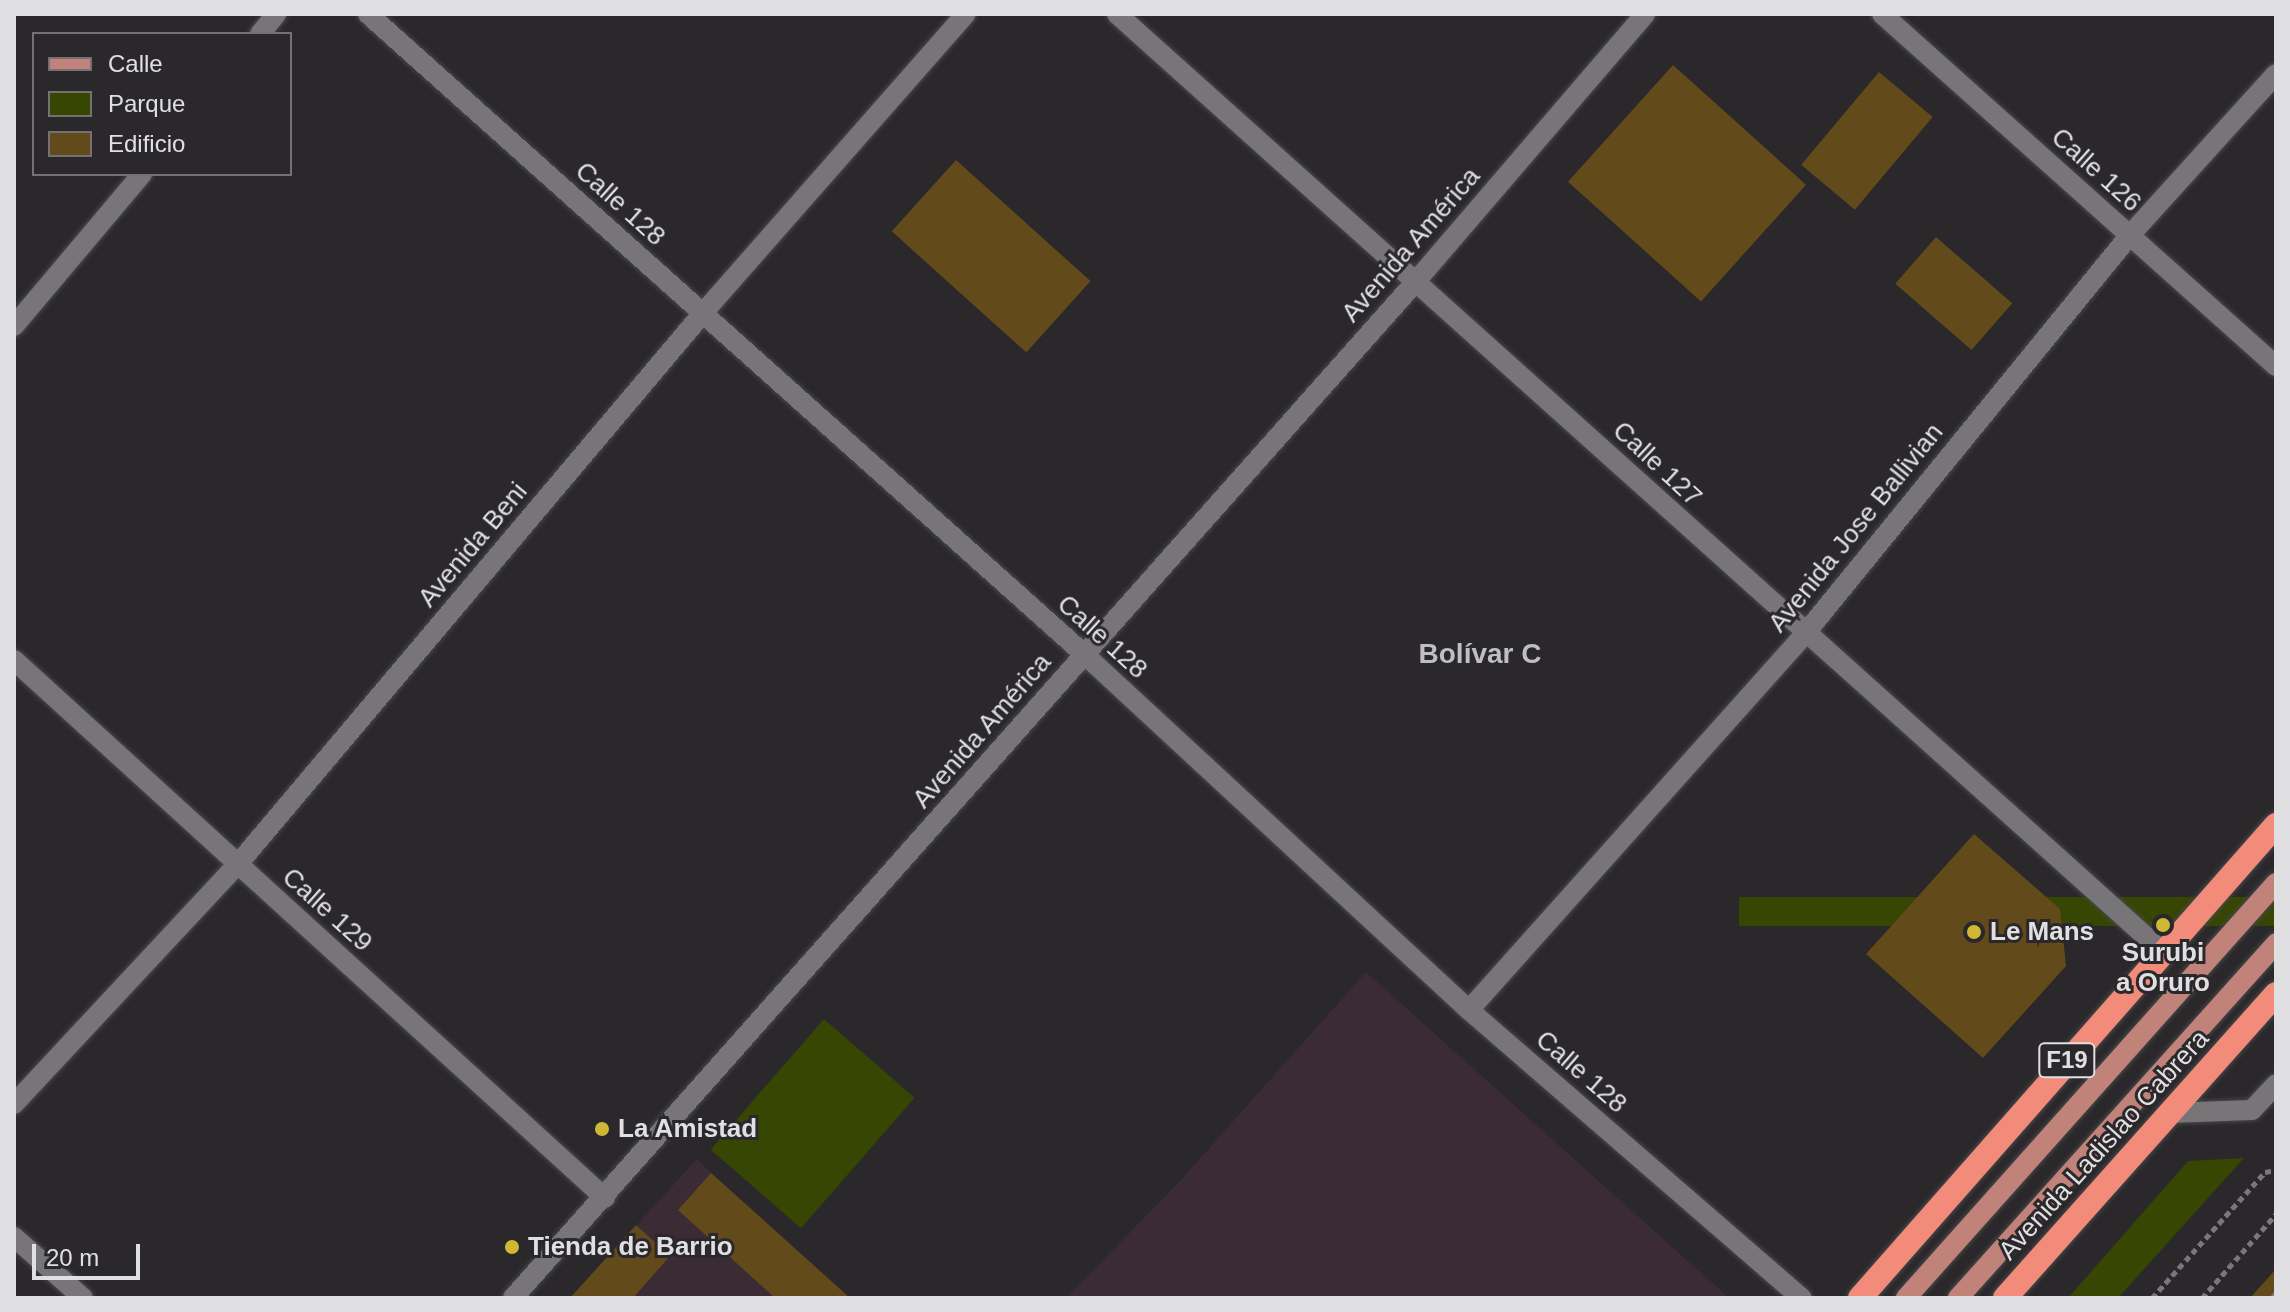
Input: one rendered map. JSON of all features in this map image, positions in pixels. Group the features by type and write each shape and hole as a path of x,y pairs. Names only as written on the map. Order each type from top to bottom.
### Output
{"highway":[{"name":"F19","path":"1860,1298 2276,825"},
{"name":"Avenida Ladislao Cabrera","path":"2005,1298 2276,994"}],"main road":[{"name":"Avenida Ladislao Cabrera","path":"1906,1298 2276,883"},
{"name":"Avenida Ladislao Cabrera","path":"1958,1298 2276,943"}],"street":[{"path":"262,32 276,14"},
{"name":"Calle 128","path":"368,14 1084,654 1469,1010 1802,1298"},
{"name":"Avenida Beni","path":"14,1104 238,864 703,313 966,14"},
{"name":"Calle 127","path":"1117,14 1418,279 1804,635 2163,952"},
{"name":"Avenida América","path":"513,1298 1418,279 1645,14"},
{"name":"Calle 126","path":"1882,14 2276,366"},
{"name":"Avenida Jose Ballivian","path":"1469,1010 1804,635 2130,235 2276,74"},
{"path":"14,326 140,176"},
{"name":"Calle 129","path":"14,660 605,1198"},
{"path":"2169,1113 2252,1110 2276,1084"},
{"path":"14,1237 83,1298"}],"path":[{"path":"2152,1298 2265,1172 2276,1170"},
{"path":"2202,1298 2276,1214"},
{"path":"2272,1298 2276,1293"}],"shaded area":[{"path":"1366,972 1729,1298 1066,1298 1180,1181"},
{"path":"697,1159 711,1173 850,1298 570,1298"}],"green space":[{"path":"1739,897 2276,897 2276,926 1739,926"},
{"path":"824,1019 915,1098 801,1228 711,1150"},
{"path":"2244,1158 2118,1298 2068,1298 2188,1161"}],"building":[{"path":"1673,65 1806,185 1701,301 1568,182"},
{"path":"1879,72 1933,117 1855,210 1801,165"},
{"path":"956,160 1091,281 1026,352 892,231"},
{"path":"1936,237 2012,303 1972,350 1895,284"},
{"name":"Le Mans","path":"1974,834 2060,909 2066,966 1983,1058 1866,954"},
{"path":"711,1173 850,1298 775,1298 678,1210"},
{"path":"636,1225 670,1256 633,1298 570,1298"},
{"path":"2276,1269 2276,1298 2250,1298"}],"place":[{"name":"Surubi a Oruro","path":"2163,925"},
{"name":"Le Mans","path":"1974,932"},
{"name":"La Amistad","path":"602,1129"},
{"name":"Tienda de Barrio","path":"512,1247"}],"district":[{"name":"Bolívar C","path":"1480,654"}]}
